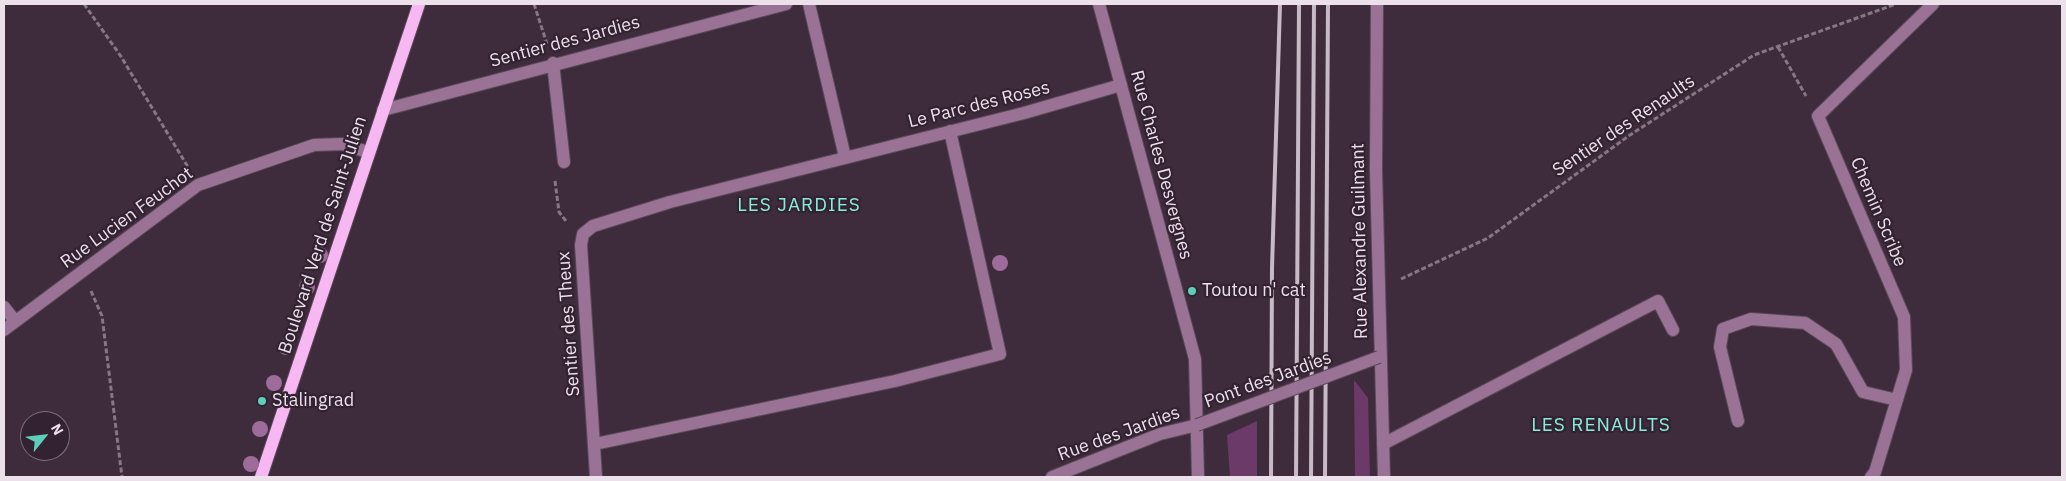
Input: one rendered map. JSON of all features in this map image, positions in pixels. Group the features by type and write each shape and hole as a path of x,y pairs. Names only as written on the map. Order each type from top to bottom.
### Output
{"main road":[{"name":"Boulevard Verd de Saint-Julien","path":"261,477 419,4"}],"street":[{"name":"Sentier des Jardies","path":"383,110 553,63 786,4"},
{"path":"808,4 845,157"},
{"name":"Rue Charles Desvergnes","path":"1099,4 1195,359 1198,477"},
{"name":"Rue Alexandre Guilmant","path":"1377,4 1375,123 1377,290 1384,477"},
{"path":"1818,116 1933,4"},
{"path":"553,63 564,162"},
{"name":"Le Parc des Roses","path":"583,234 593,226 603,222 660,205 1121,85"},
{"name":"Chemin Scribe","path":"1818,116 1904,317 1906,370 1871,477"},
{"path":"595,444 895,380 1000,354 950,131"},
{"name":"Rue Lucien Feuchot","path":"4,330 198,185 314,145 342,144 368,152"},
{"name":"Sentier des Theux","path":"583,234 581,259 596,477"},
{"path":"1383,444 1658,301 1672,330"},
{"path":"4,307 15,321"},
{"path":"1738,421 1720,346 1723,329 1751,319 1805,322 1836,344 1863,392 1897,400"},
{"name":"Pont des Jardies","path":"1197,425 1379,357"},
{"name":"Rue des Jardies","path":"1052,477 1160,434 1197,425"}],"path":[{"path":"84,4 120,56 198,185"},
{"path":"534,4 553,63"},
{"name":"Sentier des Renaults","path":"1377,290 1488,238 1630,135 1754,56 1896,4"},
{"path":"1778,47 1818,116"},
{"name":"Sentier des Theux","path":"564,162 558,171 555,182 558,212 583,234"},
{"path":"80,274 102,316 122,477"}],"shaded area":[{"path":"1354,380 1368,398 1370,477 1355,477"},
{"path":"1257,421 1257,477 1230,477 1227,435"}],"railway":[{"path":"1271,477 1272,268 1280,4"},
{"path":"1296,477 1299,4"},
{"path":"1311,477 1314,4"},
{"path":"1325,477 1328,4"}],"place":[{"name":"Toutou n' cat","path":"1192,291"},
{"name":"Stalingrad","path":"262,401"}],"district":[{"name":"LES JARDIES","path":"799,206"},
{"name":"LES RENAULTS","path":"1601,426"}]}
